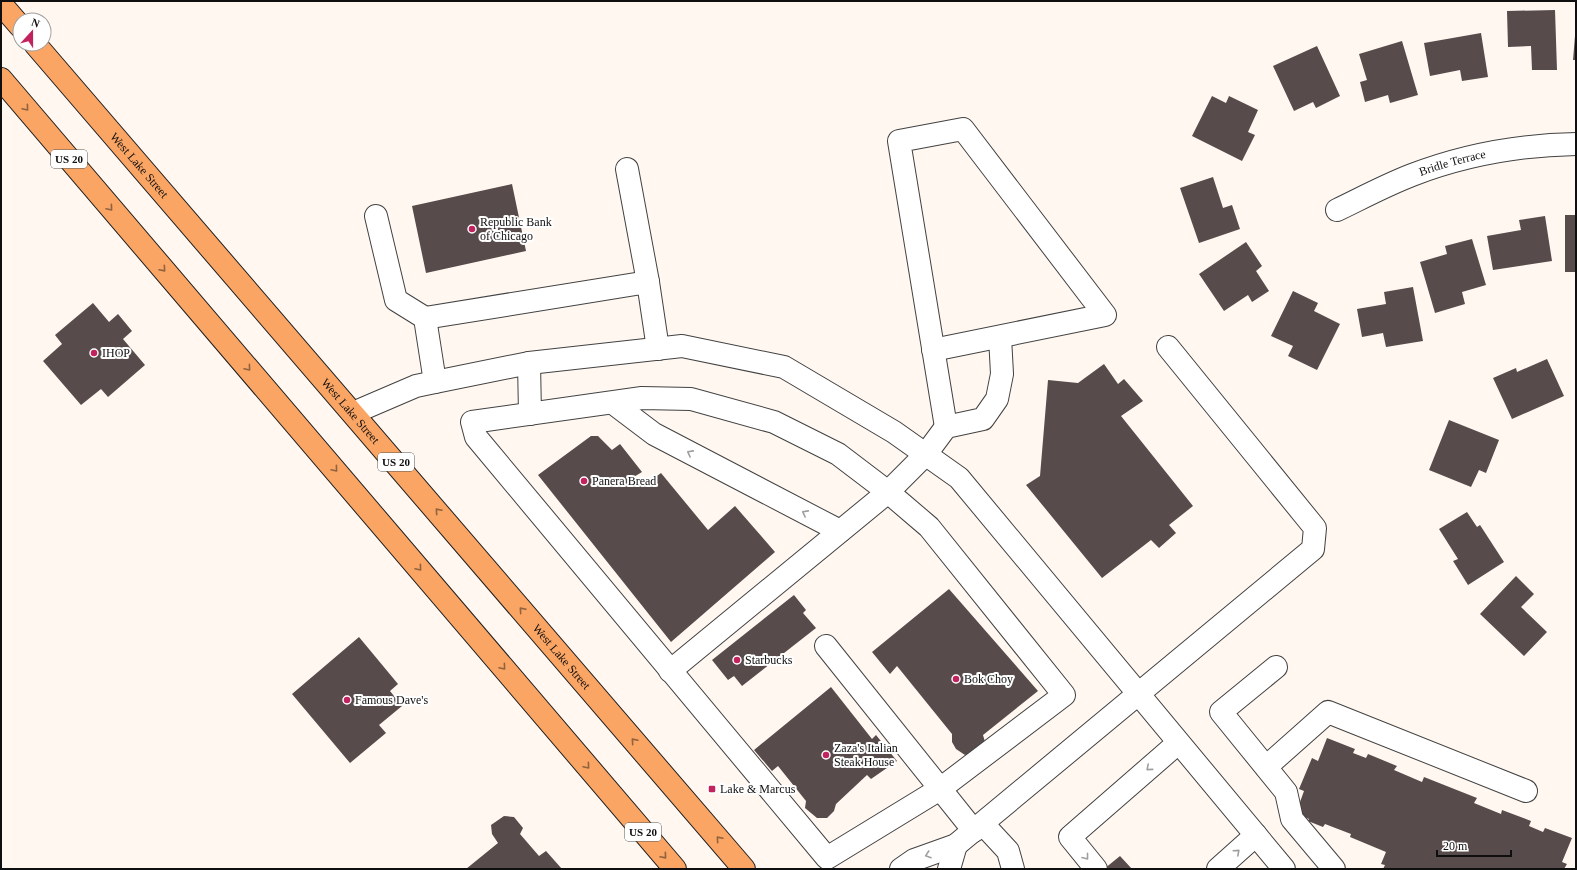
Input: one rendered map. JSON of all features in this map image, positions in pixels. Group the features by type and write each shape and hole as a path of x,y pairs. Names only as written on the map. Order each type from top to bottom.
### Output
{"main road":[{"path":"1,4 12,17"},
{"name":"West Lake Street","path":"42,52 744,869"},
{"name":"US 20","path":"1,79 675,869"}],"street":[{"path":"934,350 1105,315 963,130 899,141 946,427"},
{"name":"Bridle Terrace","path":"1337,210 1412,175 1469,157 1515,148 1576,144"},
{"path":"628,169 658,348"},
{"path":"376,216 396,300 426,318 648,282"},
{"path":"426,318 435,382"},
{"path":"670,671 888,492 926,454 946,427 983,420 997,399 1002,374 1000,337"},
{"path":"353,413 416,386 529,363 658,348 682,346 784,367 894,432 958,478 1284,869"},
{"path":"901,869 914,860 956,845 1139,695 1313,548 1315,528 1168,347"},
{"path":"529,363 530,414"},
{"path":"642,398 691,400 774,422 838,454 888,492 929,528 1064,695 940,789 827,858 476,436 472,422 530,414 642,398"},
{"path":"613,403 654,434 840,531"},
{"path":"826,646 940,789 978,827 1008,851 1012,869"},
{"path":"1276,668 1222,712 1286,792 1292,819 1328,867"},
{"path":"1266,767 1328,712 1526,791"},
{"path":"1096,869 1070,836 1178,743"},
{"path":"1218,869 1256,835"},
{"path":"948,869 956,845"}],"building":[{"path":"1555,10 1557,70 1532,70 1531,46 1508,47 1507,11"},
{"path":"1481,33 1488,77 1462,81 1460,70 1430,76 1424,43"},
{"path":"1575,36 1576,60 1573,60"},
{"path":"1402,41 1418,95 1390,103 1388,95 1365,102 1360,82 1367,80 1359,54"},
{"path":"1317,46 1340,96 1316,108 1313,102 1294,111 1273,66"},
{"path":"1212,96 1226,103 1229,96 1258,110 1248,132 1255,135 1242,161 1192,136"},
{"path":"1213,177 1223,208 1232,205 1240,229 1199,243 1180,188"},
{"path":"512,184 526,251 426,273 412,206"},
{"path":"1565,215 1576,215 1576,272 1565,272"},
{"path":"1545,216 1552,261 1493,270 1487,236 1521,230 1519,220"},
{"path":"1472,239 1486,285 1462,292 1465,304 1435,313 1420,262 1447,254 1445,246"},
{"path":"1246,242 1262,266 1256,271 1269,291 1252,302 1248,295 1224,311 1199,274"},
{"path":"1413,287 1423,341 1386,347 1383,333 1362,337 1357,309 1386,304 1384,292"},
{"path":"1293,291 1318,303 1314,311 1340,324 1317,370 1288,356 1293,346 1271,336"},
{"name":"IHOP","path":"93,303 109,322 118,314 132,331 123,339 145,365 108,397 101,389 81,405 43,361 62,344 55,335"},
{"path":"1547,359 1564,396 1512,419 1493,378 1516,368 1517,372"},
{"path":"1104,364 1118,384 1124,379 1143,401 1121,416 1193,506 1169,525 1176,533 1159,548 1151,540 1102,578 1026,485 1040,476 1048,380 1078,383"},
{"path":"1449,420 1499,440 1486,473 1479,470 1471,487 1429,470"},
{"path":"591,436 598,436 612,450 620,444 642,472 632,478 642,487 661,473 708,530 735,506 775,552 671,642 538,475"},
{"path":"1467,512 1477,527 1480,525 1504,562 1468,585 1453,561 1458,559 1439,529"},
{"path":"1516,576 1534,594 1521,607 1547,632 1524,656 1480,614"},
{"path":"949,589 1038,691 983,735 985,742 973,752 965,755 956,749 952,742 952,734 897,666 890,674 872,652"},
{"path":"794,595 806,610 803,613 816,628 742,686 734,676 728,680 712,660"},
{"name":"Famous Dave's","path":"359,637 398,684 390,691 402,706 379,725 386,733 350,763 292,694"},
{"name":"Zaza's Italian Steak House","path":"831,687 872,739 876,735 897,761 871,779 867,775 836,804 834,811 827,818 817,818 805,808 806,801 778,766 772,771 754,750"},
{"path":"1327,738 1355,749 1353,753 1366,758 1368,754 1397,766 1394,770 1422,782 1424,777 1477,798 1474,803 1501,814 1502,810 1531,821 1529,826 1543,832 1545,828 1572,838 1562,862 1567,864 1564,869 1383,869 1385,865 1381,864 1386,852 1350,837 1351,834 1325,824 1323,827 1308,821 1309,819 1296,813 1304,791 1299,789 1312,758 1318,761"},
{"path":"504,816 514,817 523,828 520,834 539,856 546,851 562,869 466,869 498,843 492,834 491,825"},
{"path":"1120,856 1132,869 1104,869"}],"place":[{"name":"Republic Bank of Chicago","path":"472,229"},
{"name":"IHOP","path":"94,353"},
{"name":"Panera Bread","path":"584,481"},
{"name":"Starbucks","path":"737,660"},
{"name":"Bok Choy","path":"956,679"},
{"name":"Famous Dave's","path":"347,700"},
{"name":"Zaza's Italian Steak House","path":"826,755"},
{"name":"Lake & Marcus","path":"712,789"}]}
